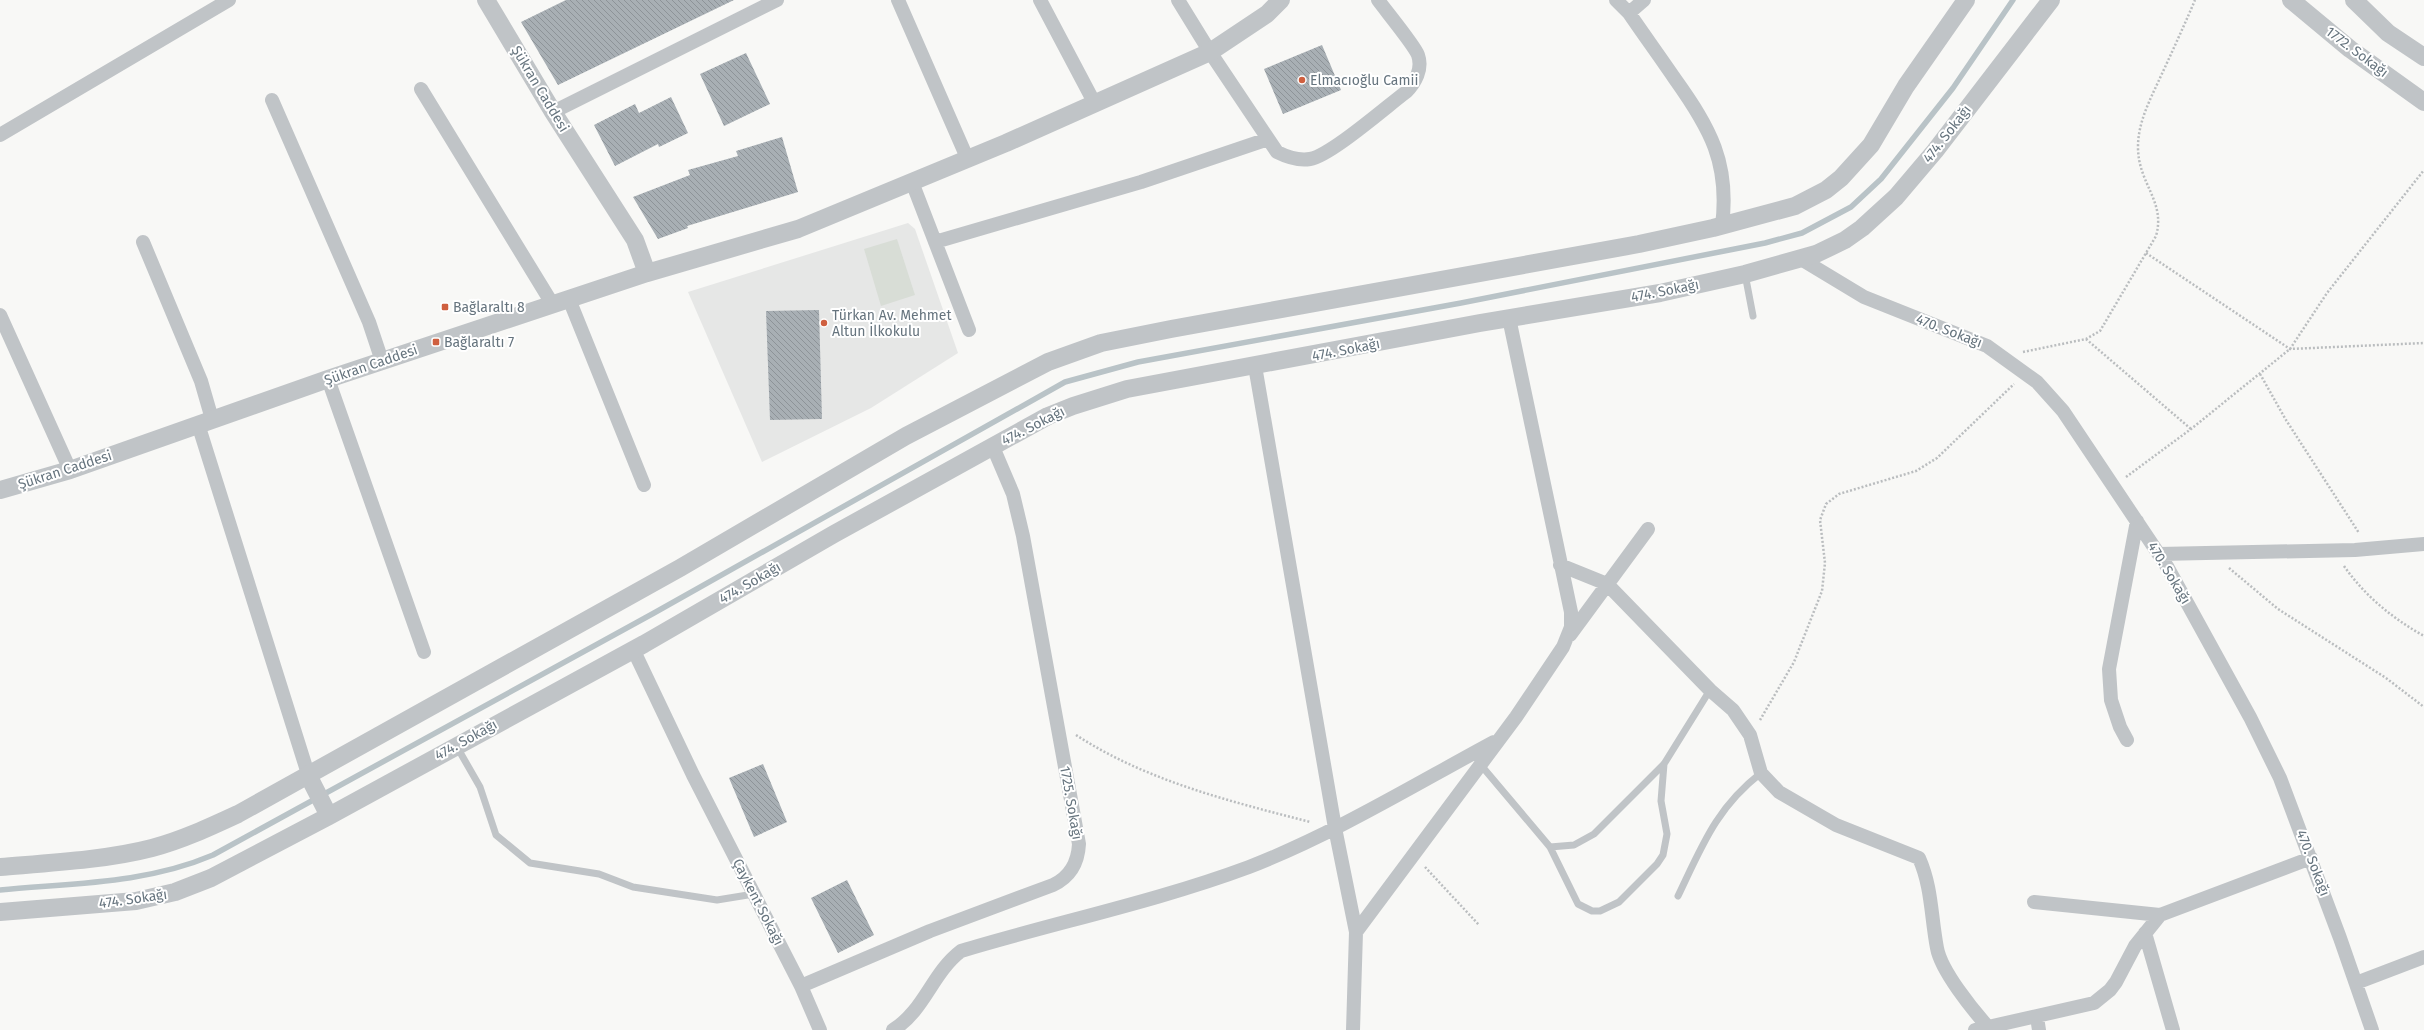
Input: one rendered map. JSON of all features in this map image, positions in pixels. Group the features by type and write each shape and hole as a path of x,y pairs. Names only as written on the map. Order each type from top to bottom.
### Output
{"street":[{"path":"0,135 229,0"},
{"name":"Şükran Caddesi","path":"0,490 70,470 328,379 647,273 635,240 553,112 486,0"},
{"path":"553,112 777,0"},
{"path":"898,0 968,160"},
{"path":"1040,0 1095,104"},
{"path":"1178,0 1210,52 1277,152 1285,156 1302,160 1318,157 1411,86 1418,73 1418,54 1378,0"},
{"path":"647,273 798,229 968,160 1210,52 1267,14 1281,0"},
{"path":"1616,0 1629,13 1700,113 1714,142 1720,157 1725,191 1722,226"},
{"path":"1629,13 1644,0"},
{"path":"0,867 130,852 166,844 311,781 745,531 899,440 1065,355 1101,343 1171,328 1565,259 1722,226 1795,206 1816,196 1841,178 1871,145 1906,86 1966,0"},
{"name":"474. Sokağı","path":"0,912 136,901 174,892 212,878 327,812 633,649 834,534 1048,416 1098,397 1127,389 1509,318 1660,293 1745,274 1801,259 1845,240 1862,228 1896,197 1935,151 2051,0"},
{"name":"1772. Sokağı","path":"2292,0 2350,49 2424,102"},
{"path":"2354,0 2388,33 2424,57"},
{"path":"421,89 561,302 644,485"},
{"path":"272,100 368,322 382,361"},
{"path":"935,242 1141,182 1268,139"},
{"path":"912,182 969,330"},
{"path":"143,242 201,381 205,422 311,781 327,812"},
{"name":"470. Sokağı","path":"1801,259 1864,297 1987,346 2005,356 2026,373 2063,411 2159,554 2250,717 2280,778 2311,858 2372,1030"},
{"path":"0,315 70,470"},
{"path":"1509,318 1571,620 1568,638"},
{"path":"1255,366 1335,828 1356,932 1353,1030"},
{"path":"328,379 424,652"},
{"name":"1725. Sokağı","path":"801,986 930,931 1053,885 1066,877 1076,862 1079,844 1019,514 1006,476 993,446"},
{"path":"2127,740 2111,700 2109,669 2137,521"},
{"path":"1356,932 1499,740 1568,638 1648,529"},
{"path":"2159,554 2369,549 2424,544"},
{"path":"1560,565 1607,584 1710,690 1733,710 1750,735 1761,773 1779,792 1836,826 1919,858 1928,882 1937,949 1981,1029 2038,1023"},
{"name":"Çaykent Sokağı","path":"633,649 693,775 801,986 820,1030"},
{"path":"893,1030 916,1011 941,969 961,951 1202,884 1286,851 1335,828 1499,740"},
{"path":"2034,902 2160,914 2311,858"},
{"path":"2027,1030 2038,1023 2084,1006 2103,997 2116,982 2135,946 2160,914"},
{"path":"2145,933 2173,1030"},
{"path":"2356,983 2424,957"}],"lane":[{"path":"1745,274 1754,316"},
{"path":"1550,847 1574,845 1594,834 1664,764 1710,690"},
{"path":"455,745 480,787 496,835 530,863 598,874 633,887 717,900 754,894"},
{"path":"1480,764 1550,847 1578,904 1592,911 1600,911 1613,906 1657,864 1662,855 1667,834 1661,801 1664,764"},
{"path":"1678,896 1721,812 1745,785 1761,773"}],"path":[{"path":"2005,356 2086,339 2100,332 2156,236 2159,219 2155,202 2140,169 2139,133 2146,110 2195,0"},
{"path":"2114,486 2191,429 2290,349 2335,282 2424,170"},
{"path":"2146,253 2290,349 2424,343"},
{"path":"2086,339 2191,429"},
{"path":"1750,735 1794,662 1822,591 1825,563 1820,520 1826,504 1839,494 1904,475 1937,458 2026,373"},
{"path":"2260,374 2286,420 2369,549"},
{"path":"2334,550 2349,573 2372,598 2403,624 2424,636"},
{"path":"2212,553 2278,609 2386,678 2424,707"},
{"path":"1057,723 1115,758 1170,782 1221,798 1335,828"},
{"path":"1413,854 1479,925"}],"shaded area":[{"name":"Türkan Av. Mehmet Altun İlkokulu","path":"908,223 915,229 958,353 871,408 762,462 688,292"},
{"path":"897,239 915,295 881,306 864,249"}],"building":[{"path":"566,0 734,0 558,85 521,22"},
{"name":"Elmacıoğlu Camii","path":"1322,45 1341,90 1283,114 1264,69"},
{"path":"746,53 770,104 724,126 700,74"},
{"path":"671,97 688,133 659,147 658,144 615,166 594,125 635,104 639,113"},
{"path":"782,137 798,192 687,226 688,228 658,239 633,197 690,175 688,170 738,156 736,151"},
{"path":"819,310 822,419 770,420 766,311"},
{"path":"763,764 787,822 754,837 729,778"},
{"path":"847,880 874,935 838,953 811,898"}],"waterway":[{"path":"0,890 108,881 135,877 187,865 213,855 654,613 1065,382 1138,362 1461,303 1765,243 1802,233 1851,207 1881,179 1953,88 2013,0"}],"place":[{"name":"Elmacıoğlu Camii","path":"1302,80"},
{"name":"Bağlaraltı 8","path":"445,307"},
{"name":"Türkan Av. Mehmet Altun İlkokulu","path":"824,323"},
{"name":"Bağlaraltı 7","path":"436,342"}]}
